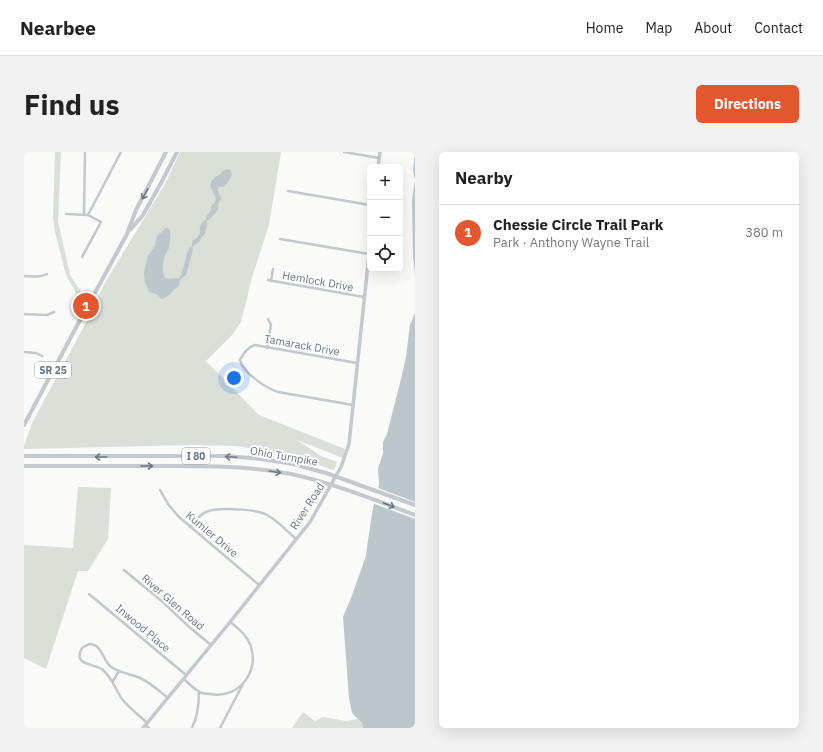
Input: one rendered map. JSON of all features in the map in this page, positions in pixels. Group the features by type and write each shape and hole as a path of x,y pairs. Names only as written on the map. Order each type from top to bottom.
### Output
{"highway":[{"name":"SR 25","path":"128,234 136,210 166,152"},
{"name":"SR 25","path":"24,425 128,234 143,214 177,152"},
{"name":"Ohio Turnpike","path":"24,456 226,456 261,459 293,464 326,473 415,505"},
{"name":"Ohio Turnpike","path":"24,466 181,466 227,467 262,470 292,475 322,483 415,515"}],"street":[{"path":"84,214 86,152"},
{"path":"88,215 121,152"},
{"path":"344,152 379,158"},
{"path":"378,164 380,152"},
{"path":"288,192 367,205"},
{"path":"66,214 84,214 101,222 82,257"},
{"path":"280,239 367,254"},
{"name":"Hemlock Drive","path":"273,269 270,280 364,297"},
{"name":"River Road","path":"146,726 310,522 341,467 349,444 367,271"},
{"path":"24,276 38,277 47,274"},
{"path":"24,314 48,315 54,312"},
{"path":"267,348 271,325 268,319"},
{"name":"Tamarack Drive","path":"353,405 278,392 264,385 243,368 240,360 252,346 255,345 357,363"},
{"path":"24,352 36,353 42,356"},
{"name":"Kumler Drive","path":"160,490 168,504 179,518 260,585"},
{"path":"190,527 201,515 212,510 222,509 253,511 260,512 268,516 296,538"},
{"name":"River Glen Road","path":"124,570 164,603 211,646"},
{"name":"Inwood Place","path":"90,594 187,675"},
{"path":"220,728 250,672 252,664 252,651 246,636 230,622"},
{"path":"146,726 126,704 113,681 101,669 88,665 81,660 79,654 82,648 89,644 96,646 107,663 114,669 146,681 168,698"},
{"path":"113,681 119,671"},
{"path":"184,679 199,692 213,695 223,694 235,690 244,682"},
{"path":"192,728 196,719 199,692"}],"shaded area":[{"path":"55,152 61,152 58,221 70,275 92,309 106,281 165,184 180,152 281,152 269,225 253,274 241,322 232,335 206,361 259,415 345,449 343,458 282,434 297,440 321,456 337,462 334,470 279,453 237,446 192,445 24,449 32,423 89,317 66,275 55,232 53,218"},
{"path":"415,152 415,180 413,171"},
{"path":"229,169 232,175 227,184 223,187 218,187 221,198 218,205 218,210 207,221 206,230 200,241 192,247 193,250 186,275 180,280 179,286 167,297 162,299 156,294 149,292 145,282 144,272 148,256 155,246 157,236 166,228 170,230 169,248 165,255 163,272 165,278 179,279 189,248 192,246 193,240 199,235 200,225 206,220 207,215 211,210 211,206 215,203 216,199 211,183 213,179 220,175 222,171"},
{"path":"415,180 415,275 413,256 412,200"},
{"path":"415,313 415,728 363,728 362,723 352,713 349,698 343,617 366,556 373,508 379,485 378,469 383,453 383,442 387,434 402,375 410,325"},
{"path":"78,487 111,488 108,539 88,571 78,571 46,669 24,658 24,545 73,548"},
{"path":"303,712 315,721 323,717 346,721 358,719 362,723 363,728 292,728"}],"pier":[{"path":"376,487 415,502 415,519 372,503"}],"place":[{"name":"Chessie Circle Trail Park","path":"86,306"}]}
